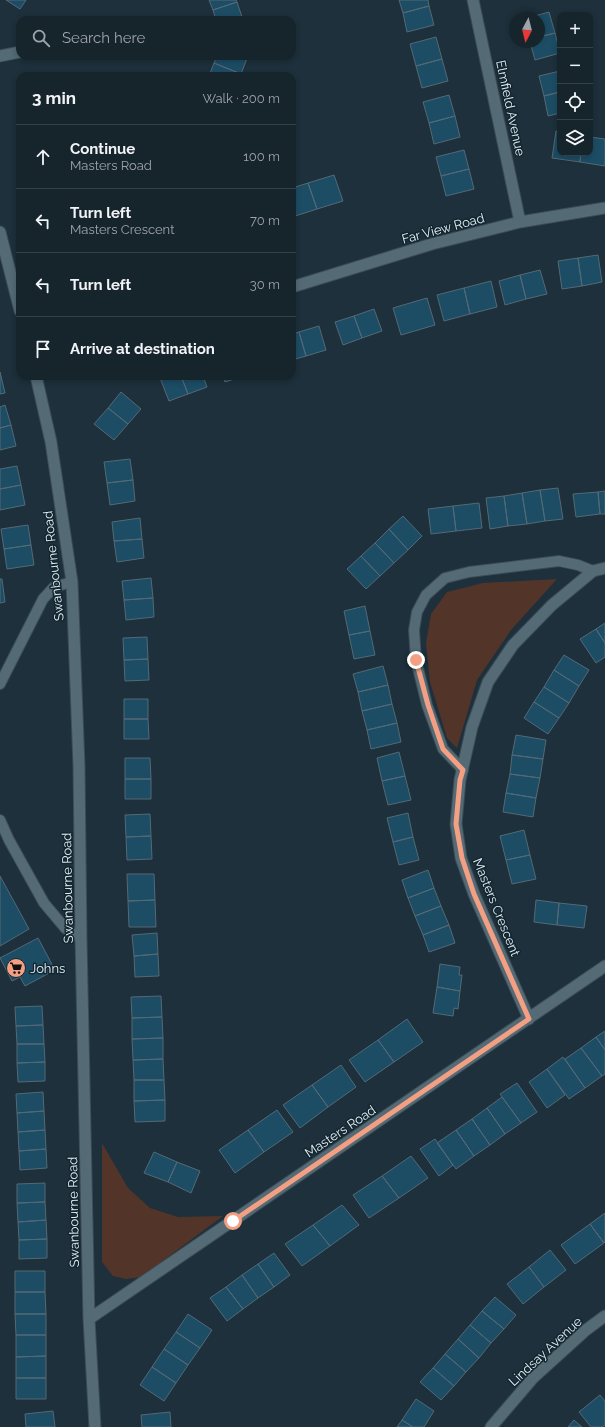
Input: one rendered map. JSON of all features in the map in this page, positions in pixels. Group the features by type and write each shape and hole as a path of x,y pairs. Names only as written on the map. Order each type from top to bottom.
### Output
{"street":[{"name":"Elmfield Avenue","path":"474,0 520,222"},
{"path":"0,56 16,53"},
{"name":"Far View Road","path":"296,286 432,244 520,222 605,208"},
{"path":"0,232 16,295"},
{"name":"Swanbourne Road","path":"37,380 51,442 72,582 79,766 81,939 90,1319 95,1427"},
{"name":"Masters Crescent","path":"529,1019 474,894 462,858 456,824 460,780 472,727 488,682 513,645 552,605 593,572 605,568"},
{"name":"Masters Road","path":"90,1319 605,966"},
{"name":"Lindsay Avenue","path":"491,1427 533,1378 586,1330 605,1316"}],"lane":[{"path":"463,770 443,749 428,705 416,660 414,630 418,612 426,595 444,578 469,572 559,561 578,565 593,572"},
{"path":"0,684 43,599 54,587 72,582"},
{"path":"0,820 9,840 44,903 65,928 81,939"}],"shaded area":[{"path":"557,579 511,630 477,680 457,748 447,738 430,682 426,643 431,614 447,592 483,583"},
{"path":"102,1143 128,1188 150,1208 178,1217 223,1216 141,1277 126,1279 113,1276 102,1262"}],"building":[{"path":"6,0 26,0 20,9"},
{"path":"209,0 236,0 237,2 213,10"},
{"path":"399,0 428,0 429,6 403,13"},
{"path":"237,2 242,16 215,16 213,10"},
{"path":"429,6 434,25 407,32 403,13"},
{"path":"549,12 555,33 545,36 545,13"},
{"path":"555,33 557,41 557,54 535,60 532,48 545,48 545,36"},
{"path":"436,37 442,59 416,66 410,44"},
{"path":"442,59 448,81 422,88 416,66"},
{"path":"215,60 246,60 242,72 236,72 214,63"},
{"path":"214,63 236,72 211,72"},
{"path":"557,72 557,93 544,96 539,76"},
{"path":"557,93 557,114 548,116 544,96"},
{"path":"449,95 455,116 429,123 423,102"},
{"path":"455,116 460,137 434,144 429,123"},
{"path":"556,131 557,156 581,156 580,162 552,158"},
{"path":"593,137 605,139 605,166 580,162 581,156 593,156"},
{"path":"464,150 469,169 441,176 436,157"},
{"path":"469,169 474,189 446,196 441,176"},
{"path":"334,175 343,201 317,209 308,183"},
{"path":"308,183 317,209 296,216 296,187"},
{"path":"598,255 602,282 582,286 578,258"},
{"path":"578,258 582,286 562,289 558,261"},
{"path":"540,270 547,294 526,299 520,275"},
{"path":"520,275 526,299 505,305 499,281"},
{"path":"491,281 497,307 470,314 464,288"},
{"path":"464,288 470,314 444,321 437,295"},
{"path":"427,298 435,325 401,335 393,308"},
{"path":"374,309 382,331 362,338 354,316"},
{"path":"354,316 362,338 343,345 335,322"},
{"path":"319,326 326,350 306,356 299,332"},
{"path":"299,332 306,356 296,359 296,333"},
{"path":"0,372 5,393 0,394"},
{"path":"161,380 183,380 188,394 169,401"},
{"path":"183,380 204,380 207,387 188,394"},
{"path":"121,392 141,409 128,424 108,408"},
{"path":"5,405 11,425 0,428 0,407"},
{"path":"108,408 128,424 114,440 94,424"},
{"path":"11,425 16,446 0,450 0,428"},
{"path":"130,459 133,480 107,483 104,462"},
{"path":"17,466 21,485 0,489 0,469"},
{"path":"133,480 135,501 110,505 107,483"},
{"path":"21,485 25,505 0,510 0,489"},
{"path":"558,488 563,519 545,521 540,490"},
{"path":"540,490 545,521 527,524 522,493"},
{"path":"605,491 605,514 600,514 598,492"},
{"path":"598,492 600,514 576,517 573,494"},
{"path":"522,493 527,524 508,526 504,496"},
{"path":"504,496 508,526 490,529 486,498"},
{"path":"479,503 482,528 456,531 453,506"},
{"path":"453,506 456,531 431,534 428,509"},
{"path":"403,516 422,536 408,550 389,529"},
{"path":"140,518 142,539 114,541 112,522"},
{"path":"28,525 31,545 4,549 1,529"},
{"path":"389,529 408,550 394,563 375,543"},
{"path":"142,539 144,558 117,562 114,541"},
{"path":"375,543 394,563 380,576 361,556"},
{"path":"31,545 34,565 7,569 4,549"},
{"path":"361,556 380,576 366,589 347,569"},
{"path":"151,578 153,598 124,600 122,581"},
{"path":"0,579 2,579 5,602 0,603"},
{"path":"153,598 154,617 126,620 124,600"},
{"path":"365,606 370,631 349,635 344,611"},
{"path":"605,623 605,643 596,629"},
{"path":"596,629 605,643 605,657 596,663 580,639"},
{"path":"370,631 375,655 354,659 349,635"},
{"path":"147,637 148,659 124,660 123,638"},
{"path":"564,655 589,670 579,686 554,670"},
{"path":"148,659 149,680 125,681 124,660"},
{"path":"383,666 388,685 358,692 353,674"},
{"path":"554,670 579,686 569,703 544,687"},
{"path":"388,685 392,704 362,711 358,692"},
{"path":"544,687 569,703 559,718 534,702"},
{"path":"124,699 148,699 148,719 124,719"},
{"path":"534,702 559,718 548,734 524,718"},
{"path":"392,704 397,723 367,730 362,711"},
{"path":"124,719 148,719 149,739 124,739"},
{"path":"397,723 401,742 371,749 367,730"},
{"path":"516,735 546,740 543,759 512,755"},
{"path":"399,752 405,776 382,781 377,758"},
{"path":"512,755 543,759 540,778 510,774"},
{"path":"125,758 150,758 151,779 125,779"},
{"path":"510,774 540,778 536,798 506,793"},
{"path":"405,776 411,800 388,805 382,781"},
{"path":"125,779 151,779 151,799 125,799"},
{"path":"506,793 536,798 533,817 503,812"},
{"path":"408,813 413,837 393,842 387,818"},
{"path":"150,814 151,836 126,837 125,815"},
{"path":"524,830 530,855 506,860 500,836"},
{"path":"151,836 152,859 127,860 126,837"},
{"path":"413,837 419,860 399,865 393,842"},
{"path":"530,855 536,879 512,884 506,860"},
{"path":"428,870 434,888 408,898 402,880"},
{"path":"127,874 154,874 155,900 128,901"},
{"path":"0,876 29,929 0,946"},
{"path":"434,888 441,906 415,916 408,898"},
{"path":"155,900 156,927 129,927 128,901"},
{"path":"536,900 559,903 557,925 534,922"},
{"path":"559,903 587,906 584,928 557,925"},
{"path":"441,906 449,925 423,935 415,916"},
{"path":"449,925 455,943 429,952 423,935"},
{"path":"157,933 158,954 134,956 132,935"},
{"path":"38,938 55,970 25,986 20,977 12,981 0,958"},
{"path":"158,954 159,976 135,977 134,956"},
{"path":"440,964 460,967 459,975 462,975 460,991 437,987"},
{"path":"437,987 460,991 458,1009 454,1008 453,1016 433,1013"},
{"path":"161,996 162,1017 132,1018 131,997"},
{"path":"42,1006 43,1025 16,1026 15,1007"},
{"path":"162,1017 163,1038 132,1039 132,1018"},
{"path":"407,1019 423,1042 394,1062 378,1040"},
{"path":"43,1025 44,1044 17,1044 16,1026"},
{"path":"605,1031 605,1050 596,1037"},
{"path":"596,1037 605,1050 605,1074 602,1076 581,1048"},
{"path":"163,1038 163,1059 133,1060 132,1039"},
{"path":"378,1040 394,1062 365,1082 349,1060"},
{"path":"17,1044 44,1044 45,1062 17,1063"},
{"path":"581,1048 602,1076 585,1088 565,1059"},
{"path":"563,1057 585,1088 569,1099 547,1069"},
{"path":"163,1059 164,1080 134,1080 133,1060"},
{"path":"45,1062 45,1081 18,1082 17,1063"},
{"path":"341,1065 356,1087 328,1107 312,1085"},
{"path":"547,1069 565,1095 547,1108 529,1082"},
{"path":"134,1080 164,1080 165,1100 134,1101"},
{"path":"517,1083 537,1112 521,1123 500,1094"},
{"path":"312,1085 328,1107 300,1128 283,1105"},
{"path":"43,1092 44,1111 17,1113 16,1094"},
{"path":"502,1097 521,1123 505,1134 487,1108"},
{"path":"165,1100 165,1121 135,1122 134,1101"},
{"path":"487,1108 505,1134 490,1145 472,1119"},
{"path":"277,1110 293,1132 264,1152 248,1130"},
{"path":"44,1111 45,1130 18,1132 17,1113"},
{"path":"472,1119 490,1145 474,1156 456,1130"},
{"path":"45,1130 46,1149 19,1151 18,1132"},
{"path":"248,1130 264,1152 235,1173 219,1150"},
{"path":"456,1130 474,1156 456,1169 437,1143"},
{"path":"435,1139 453,1165 439,1176 420,1149"},
{"path":"46,1149 47,1168 20,1170 19,1151"},
{"path":"154,1152 177,1162 168,1182 144,1173"},
{"path":"411,1156 428,1178 399,1198 382,1176"},
{"path":"177,1162 200,1171 191,1193 168,1182"},
{"path":"382,1176 399,1198 369,1218 353,1195"},
{"path":"45,1183 45,1202 17,1203 17,1184"},
{"path":"45,1202 46,1220 18,1222 17,1203"},
{"path":"342,1205 359,1225 330,1246 313,1225"},
{"path":"605,1213 605,1242 604,1243 590,1224"},
{"path":"46,1220 47,1239 19,1240 18,1222"},
{"path":"590,1224 604,1243 575,1264 561,1245"},
{"path":"313,1225 330,1246 302,1266 285,1244"},
{"path":"47,1239 47,1258 19,1259 19,1240"},
{"path":"550,1250 566,1270 544,1287 529,1267"},
{"path":"274,1253 290,1275 274,1287 258,1264"},
{"path":"258,1264 274,1287 258,1298 242,1275"},
{"path":"529,1267 544,1287 523,1304 507,1284"},
{"path":"15,1271 45,1271 45,1292 15,1292"},
{"path":"242,1275 258,1298 243,1309 226,1287"},
{"path":"226,1287 243,1309 227,1321 210,1298"},
{"path":"15,1292 45,1292 46,1314 15,1314"},
{"path":"495,1297 516,1315 504,1329 482,1311"},
{"path":"482,1311 504,1329 491,1343 470,1325"},
{"path":"15,1314 46,1314 46,1335 16,1335"},
{"path":"188,1314 212,1330 200,1348 176,1332"},
{"path":"470,1325 491,1343 479,1358 458,1339"},
{"path":"176,1332 200,1348 188,1365 164,1349"},
{"path":"16,1335 46,1335 46,1356 16,1357"},
{"path":"458,1339 479,1358 466,1372 445,1354"},
{"path":"164,1349 188,1365 176,1383 152,1367"},
{"path":"445,1354 466,1372 454,1386 433,1368"},
{"path":"46,1356 46,1378 16,1378 16,1357"},
{"path":"152,1367 176,1383 164,1401 140,1385"},
{"path":"433,1368 454,1386 441,1400 420,1382"},
{"path":"16,1378 46,1378 46,1399 16,1399"},
{"path":"600,1395 605,1401 605,1425 602,1427 591,1427 579,1412"},
{"path":"416,1399 434,1411 424,1427 413,1427 402,1420"},
{"path":"53,1411 55,1427 26,1427 25,1414"},
{"path":"170,1412 171,1427 142,1427 141,1415"},
{"path":"402,1420 413,1427 397,1427"},
{"path":"574,1420 582,1427 568,1427"}],"place":[{"name":"Johns","path":"16,968"}],"route":[{"path":"233,1221 529,1019 474,894 462,858 456,824 460,780 463,770 443,749 428,705 416,660"}]}
